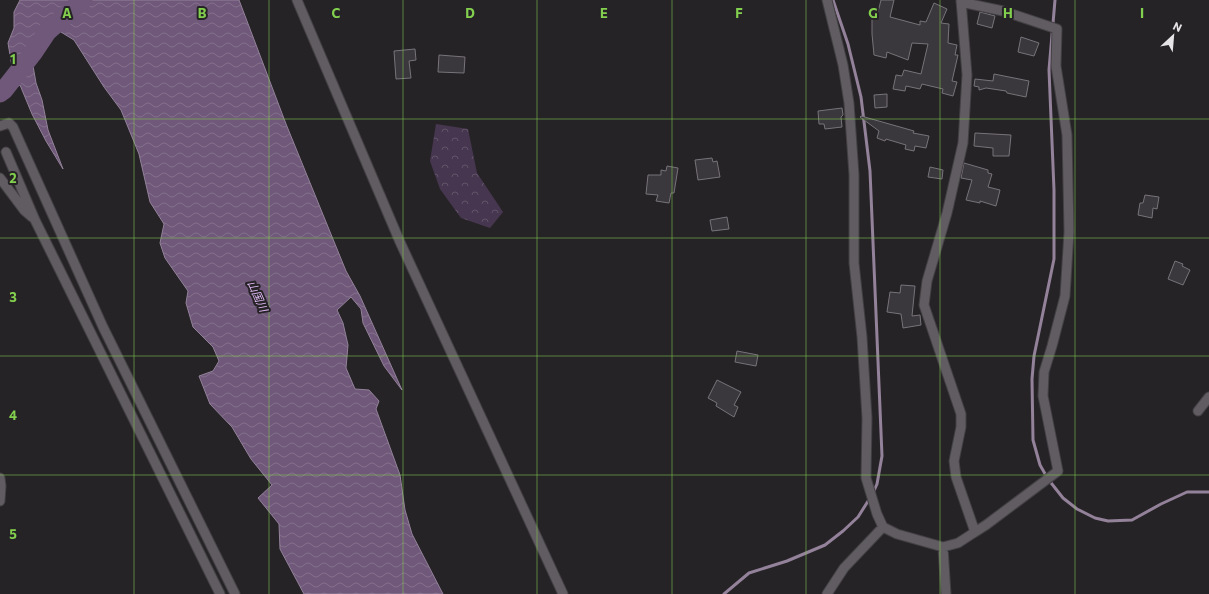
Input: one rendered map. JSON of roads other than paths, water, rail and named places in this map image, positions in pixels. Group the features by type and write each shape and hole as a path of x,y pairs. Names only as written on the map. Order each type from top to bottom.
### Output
{"street":[{"path":"297,0 400,242 563,594"},
{"path":"827,0 843,65 850,117 854,175 854,263 862,337 867,418 866,478 877,514 883,527 898,534 943,547 958,543 986,525 1058,471 1043,396 1044,372 1065,296 1069,232 1067,135 1056,66 1057,29 1003,11 961,1 967,75 963,143 947,213 927,281 924,305 961,414 962,428 954,462 956,477 975,532"},
{"path":"0,126 9,123 13,127 103,327 235,594"},
{"path":"6,152 35,220 220,594"},
{"path":"0,178 24,210 35,220"},
{"path":"1198,411 1209,397"},
{"path":"0,478 2,486 0,501"},
{"path":"827,594 844,568 883,527"},
{"path":"943,547 946,594"}],"water":[{"name":"山国川","path":"20,0 239,0 286,124 346,271 360,296 402,390 384,366 363,323 361,309 351,297 337,310 343,323 348,345 346,368 355,389 369,390 379,401 376,409 400,475 405,510 412,534 443,594 304,594 280,549 279,524 258,498 272,485 251,459 232,427 210,404 199,376 213,371 219,361 213,347 193,327 186,303 188,291 165,258 160,243 164,224 150,202 139,154 121,110 104,87 74,40 56,29 43,29 40,55 31,42 36,83 42,100 48,130 63,169 32,114 20,85 0,97 0,87 13,73 8,43 14,28 14,12"}],"waterway":[{"path":"0,93 33,53 47,32 83,0"},
{"path":"833,0 848,44 861,97 870,171 882,456 877,484 873,493"},
{"path":"1055,0 1049,70 1054,190 1054,259 1034,356 1032,379 1033,440 1040,465 1048,479 1063,498 1077,509 1095,518 1108,521 1132,520 1187,492 1209,492"},
{"path":"724,594 749,573 787,561 825,545 858,517 870,498"}]}
